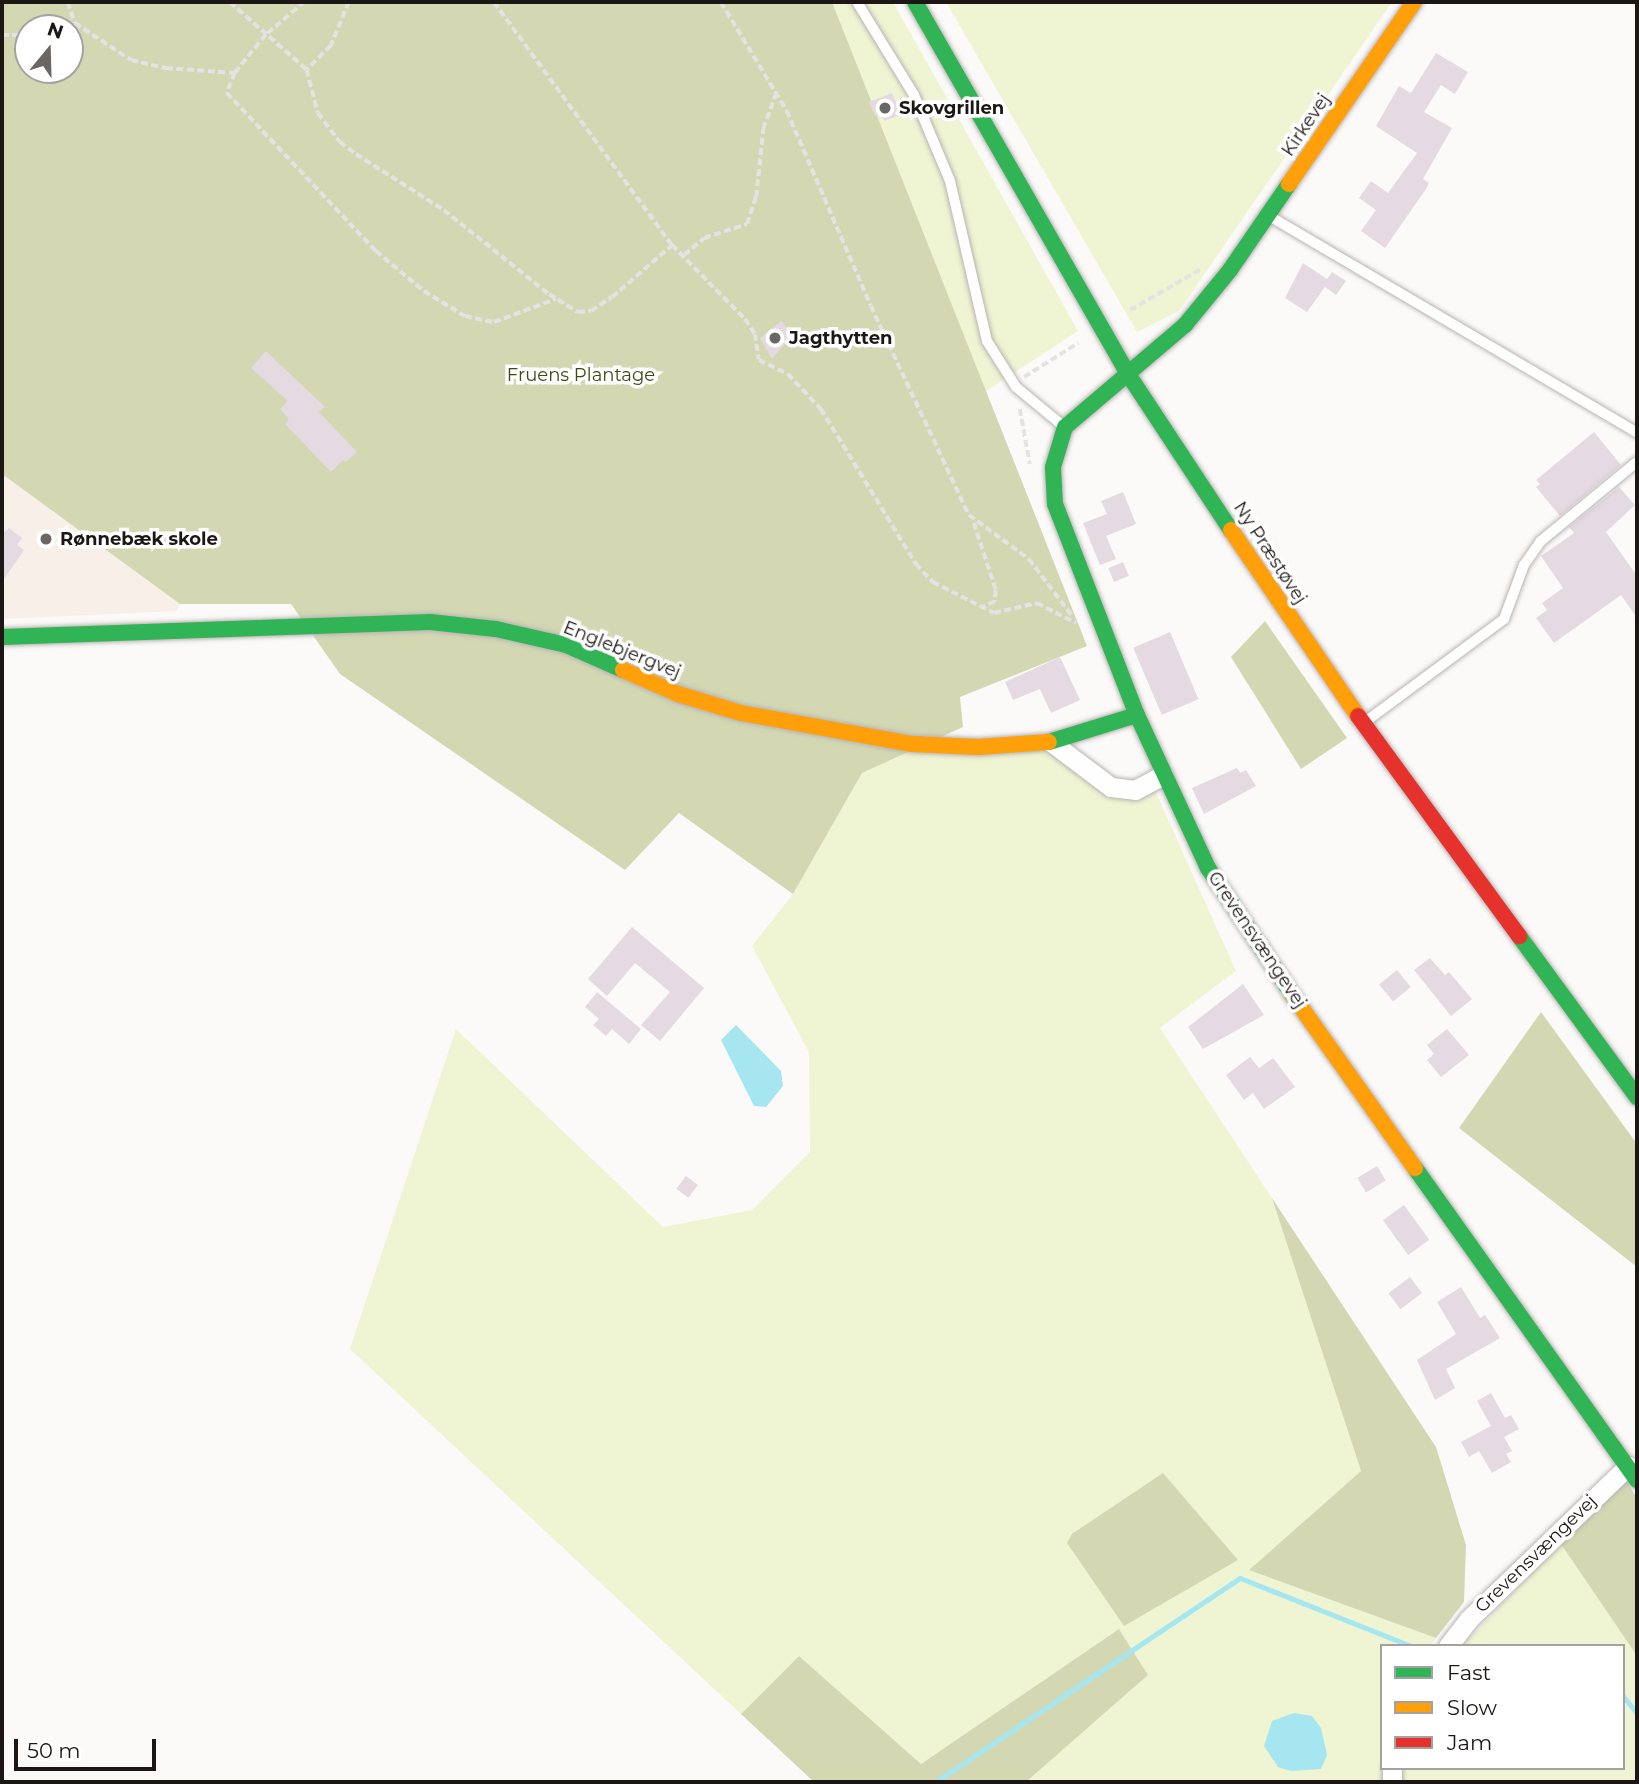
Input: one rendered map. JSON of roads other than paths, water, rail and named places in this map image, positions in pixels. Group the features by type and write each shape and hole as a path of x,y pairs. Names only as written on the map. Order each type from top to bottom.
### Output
{"street":[{"name":"Ny Præstøvej","path":"915,2 1129,373 1363,723 1637,1097"},
{"name":"Kirkevej","path":"1129,373 1185,325 1230,270 1414,2"},
{"path":"1065,428 1129,373"},
{"name":"Grevensvængevej","path":"1065,428 1054,467 1055,504 1137,715 1208,868 1263,954 1633,1473 1469,1619 1450,1644"},
{"name":"Englebjergvej","path":"2,637 430,622 496,629 566,645 678,694 741,713 912,744 978,747 1051,742 1137,715"},
{"path":"1051,742 1111,787 1135,790 1163,775"}],"lane":[{"path":"858,2 914,95 950,181 987,341 1016,387 1065,428"},
{"path":"1268,215 1637,433"},
{"path":"1363,723 1504,619 1524,565 1541,541 1637,462"}],"water":[{"path":"736,1025 781,1071 783,1086 766,1107 754,1106 721,1040"},
{"path":"1294,1713 1312,1716 1321,1728 1327,1755 1321,1769 1291,1771 1278,1767 1264,1746 1272,1721"}],"waterway":[{"path":"935,1782 1240,1578 1406,1644"},
{"path":"1625,1698 1637,1713"}],"place":[{"name":"Skovgrillen","path":"885,108"},
{"name":"Jagthytten","path":"775,338"},
{"name":"Rønnebæk skole","path":"46,539"}],"park label":[{"name":"Fruens Plantage","path":"581,375"}]}
